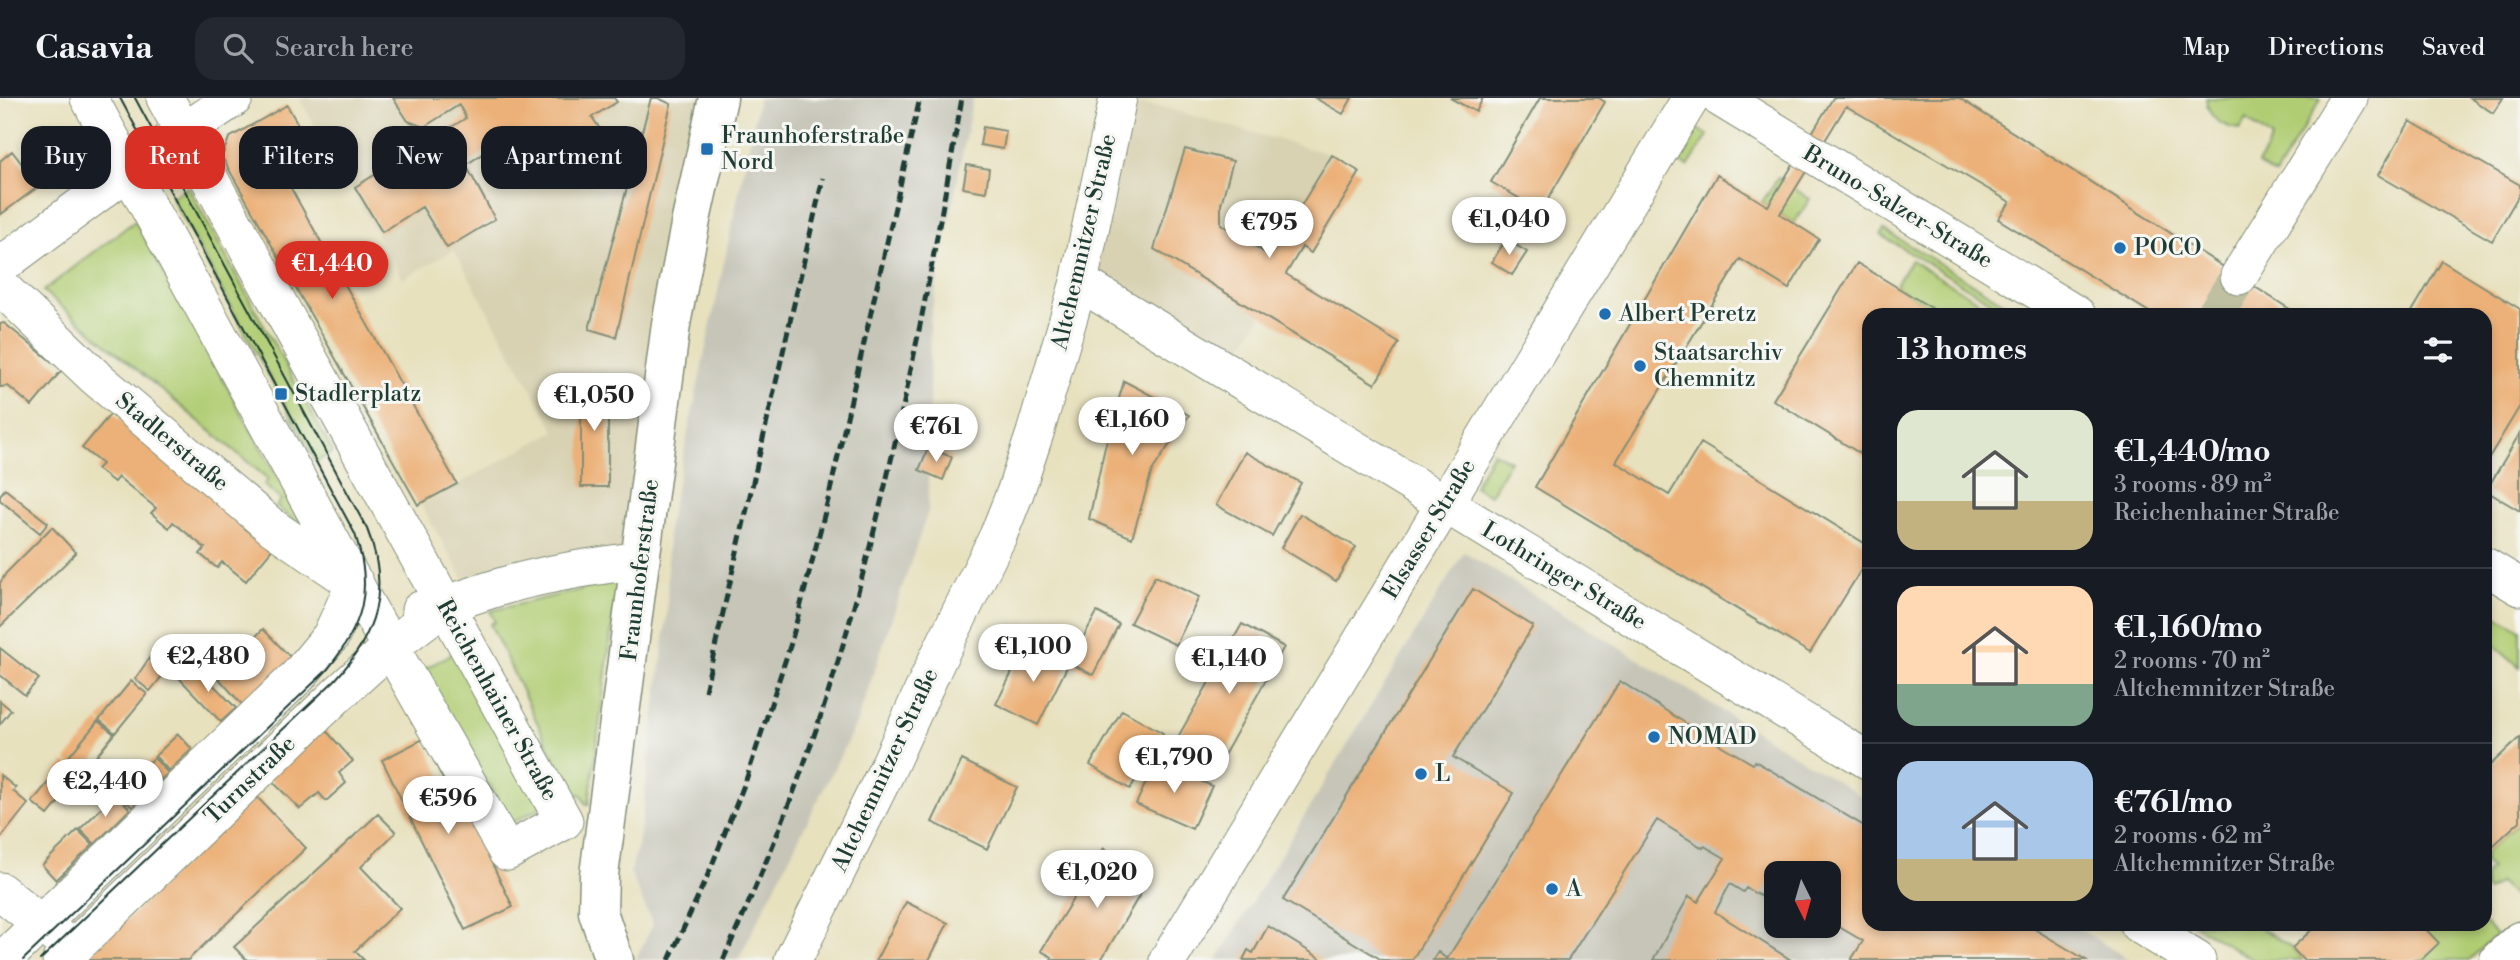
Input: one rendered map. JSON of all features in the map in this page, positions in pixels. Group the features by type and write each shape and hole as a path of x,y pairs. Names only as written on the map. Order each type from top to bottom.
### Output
{"main road":[{"name":"Fraunhoferstraße","path":"614,960 598,912 599,875 671,324 718,98"},
{"path":"2500,960 2520,941"}],"street":[{"name":"Reichenhainer Straße","path":"89,98 125,164"},
{"name":"Reichenhainer Straße","path":"165,98 180,126"},
{"path":"192,126 234,98"},
{"name":"Altchemnitzer Straße","path":"793,960 851,846 998,536 1035,433 1079,282 1118,98"},
{"name":"Elsasser Straße","path":"1168,960 1691,98"},
{"name":"Bruno-Salzer-Straße","path":"1720,98 2065,308"},
{"path":"2239,276 2350,98"},
{"path":"0,266 125,174"},
{"name":"Reichenhainer Straße","path":"139,189 382,633 507,852 564,821 215,189"},
{"name":"Lothringer Straße","path":"1079,282 1862,757"},
{"name":"Stadlerstraße","path":"0,286 94,376 272,527 355,583"},
{"name":"Turnstraße","path":"331,636 382,633 444,606 505,586 596,566 641,560"},
{"path":"2492,570 2520,587"},
{"name":"Turnstraße","path":"3,960 298,676 331,636 355,583"},
{"name":"Turnstraße","path":"66,955 337,696 382,633"},
{"path":"0,891 40,923 66,955"},
{"path":"2149,931 2197,960"}],"shaded area":[{"path":"299,98 718,98 641,560 466,583 421,505 555,431 454,250 403,279 351,189 358,189 358,126 315,126"},
{"path":"759,98 973,98 930,320 928,511 857,722 738,960 635,960 653,925 630,872 639,842 667,615 668,526"},
{"path":"1117,101 1162,107 1332,155 1360,172 1311,253 1302,248 1227,372 1079,282"},
{"path":"1464,552 1862,797 1862,931 2082,931 2130,960 1217,960"}],"green space":[{"path":"2206,98 2321,99 2275,175 2258,164 2272,139 2246,119 2240,129 2222,124 2213,116"},
{"path":"1692,126 1708,135 1688,167 1672,158"},
{"path":"1778,178 1810,199 1794,223 1762,202"},
{"path":"189,189 333,452 316,462 171,197"},
{"path":"135,221 307,531 276,506 281,500 264,485 268,479 43,291"},
{"path":"1884,230 2012,308 2001,308 1881,235"},
{"path":"1911,260 1990,308 1931,308 1895,286"},
{"path":"1493,452 1510,461 1490,495 1474,486"},
{"path":"605,577 615,581 617,588 589,804 586,804 581,794 573,797 490,624 495,622 490,611 606,584"},
{"path":"2494,614 2520,630 2520,667 2492,643"},
{"path":"462,648 547,804 508,825 423,670"},
{"path":"2520,821 2520,902 2499,882 2492,887 2492,847"},
{"path":"2205,931 2266,931 2292,948 2303,960 2253,960"},
{"path":"2427,931 2492,931 2496,935 2469,960 2421,960"}],"building":[{"path":"393,98 614,98 617,102 592,117 598,126 481,126 481,155 467,164 467,126 453,126 466,118 459,105 426,126 408,121"},
{"path":"651,98 671,104 616,337 589,329 627,189 647,189 647,126 643,126"},
{"path":"1315,98 1352,98 1343,114"},
{"path":"1450,98 1483,98 1476,112"},
{"path":"1540,98 1599,98 1605,102 1541,211 1491,182"},
{"name":"Staatsarchiv Chemnitz","path":"1833,98 1959,98 2288,308 2143,308 1998,219 2010,202 1846,106 1780,214 1819,239 1789,289 1740,259 1616,462 1669,495 1701,443 1862,542 1862,568 1810,653 1535,487 1717,175 1768,206"},
{"path":"2470,98 2503,98 2493,113"},
{"path":"287,105 299,126 250,126"},
{"path":"2410,121 2520,185 2520,193 2492,241 2378,175"},
{"path":"983,127 1006,131 1003,149 980,145"},
{"path":"239,132 239,187 225,162 225,149 229,138"},
{"path":"1185,149 1233,161 1221,204 1221,224 1270,256 1332,155 1360,172 1311,253 1302,247 1286,274 1399,343 1375,384 1154,249"},
{"path":"12,151 21,163 21,189 35,189 0,215 0,161"},
{"path":"967,165 989,169 986,192 963,188"},
{"path":"467,167 495,219 447,248 422,207 382,232 356,189 372,176 372,189 467,189"},
{"path":"240,189 291,189 457,484 418,505"},
{"path":"1506,239 1527,252 1512,275 1492,262"},
{"path":"2442,261 2520,309 2520,406 2492,452 2492,308 2414,308"},
{"path":"1857,263 1931,308 1862,308 1862,455 1773,400"},
{"path":"4,323 62,370 32,406 8,386 0,387 0,324"},
{"path":"581,378 608,378 608,487 581,487"},
{"path":"1124,381 1189,415 1152,471 1132,538 1089,519 1105,447"},
{"path":"112,412 274,547 246,581 222,562 217,568 200,554 205,548 173,522 169,528 151,513 156,508 118,477 114,482 97,469 102,464 82,448"},
{"path":"2520,433 2520,511 2492,495 2492,481"},
{"path":"928,448 952,457 943,480 919,470"},
{"path":"1245,452 1301,483 1272,536 1216,505"},
{"path":"5,489 48,523 40,533 0,500"},
{"path":"1300,514 1356,547 1336,581 1281,548"},
{"path":"52,527 76,553 0,627 0,583 6,573"},
{"path":"1155,576 1199,597 1176,645 1130,623"},
{"name":"L","path":"1473,589 1533,626 1453,757 1514,793 1412,960 1382,960 1283,900"},
{"path":"1097,612 1119,624 1093,675 1069,663"},
{"path":"1242,624 1284,647 1217,768 1174,744"},
{"path":"263,629 295,662 246,709 214,673 235,656 230,651 246,635 251,641"},
{"path":"1027,643 1069,663 1038,725 996,704"},
{"path":"0,648 39,679 25,695 0,675"},
{"path":"150,657 166,671 150,691 135,679"},
{"path":"194,665 236,708 221,722 180,679"},
{"path":"131,681 147,694 115,733 99,720"},
{"path":"1620,681 1710,739 1753,764 1755,761 1862,825 1862,931 2038,931 2086,960 1851,960 1863,941 1841,928 1841,861 1764,861 1764,890 1760,896 1746,888 1743,892 1730,884 1715,912 1791,960 1653,960 1689,896 1698,902 1725,858 1657,820 1568,960 1433,960 1438,952 1447,959"},
{"path":"0,701 11,710 0,724"},
{"path":"1122,710 1163,733 1130,789 1090,765"},
{"path":"98,721 114,734 82,774 66,760"},
{"path":"323,727 353,761 339,773 346,783 326,801 319,793 300,809 269,778"},
{"path":"178,734 192,749 169,771 155,756"},
{"path":"2520,737 2520,821 2492,847 2492,763"},
{"path":"423,739 453,799 459,795 513,907 465,930 382,760"},
{"path":"154,758 168,773 132,807 118,793"},
{"path":"962,760 1017,787 987,849 932,822"},
{"path":"1156,761 1212,786 1192,829 1136,804"},
{"path":"65,762 81,775 48,815 32,802"},
{"path":"0,775 16,788 13,791 28,804 0,839"},
{"path":"116,794 130,809 95,844 80,829"},
{"path":"256,796 306,848 188,960 84,960"},
{"path":"378,814 396,832 361,867 400,908 355,951 364,960 247,960 234,947"},
{"path":"78,830 93,845 56,880 42,865"},
{"path":"1104,848 1151,876 1101,960 1051,960 1052,957 1041,951"},
{"path":"906,902 948,923 929,960 876,960"},
{"path":"1268,926 1323,960 1243,960 1248,950 1253,953"},
{"path":"2310,931 2428,931 2439,943 2421,960 2303,960 2292,948"}],"tunnel":[{"path":"2219,308 2239,276"}],"tram line":[{"path":"23,960 326,671 349,638 362,607 364,590 361,554 355,534 120,98"},
{"path":"40,960 335,680 361,646 375,610 378,591 378,571 367,529 135,98"}],"railway":[{"path":"669,960 710,870 746,780 791,643 828,500 920,98"},
{"path":"723,960 801,773 859,589 909,380 962,98"},
{"path":"705,691 823,178"}],"place":[{"name":"Fraunhoferstraße Nord","path":"707,149"},
{"name":"POCO","path":"2120,248"},
{"name":"Albert Peretz","path":"1605,314"},
{"name":"Staatsarchiv Chemnitz","path":"1640,366"},
{"name":"Stadlerplatz","path":"281,394"},
{"name":"NOMAD","path":"1654,737"},
{"name":"L","path":"1421,774"},
{"name":"A","path":"1552,889"}]}
